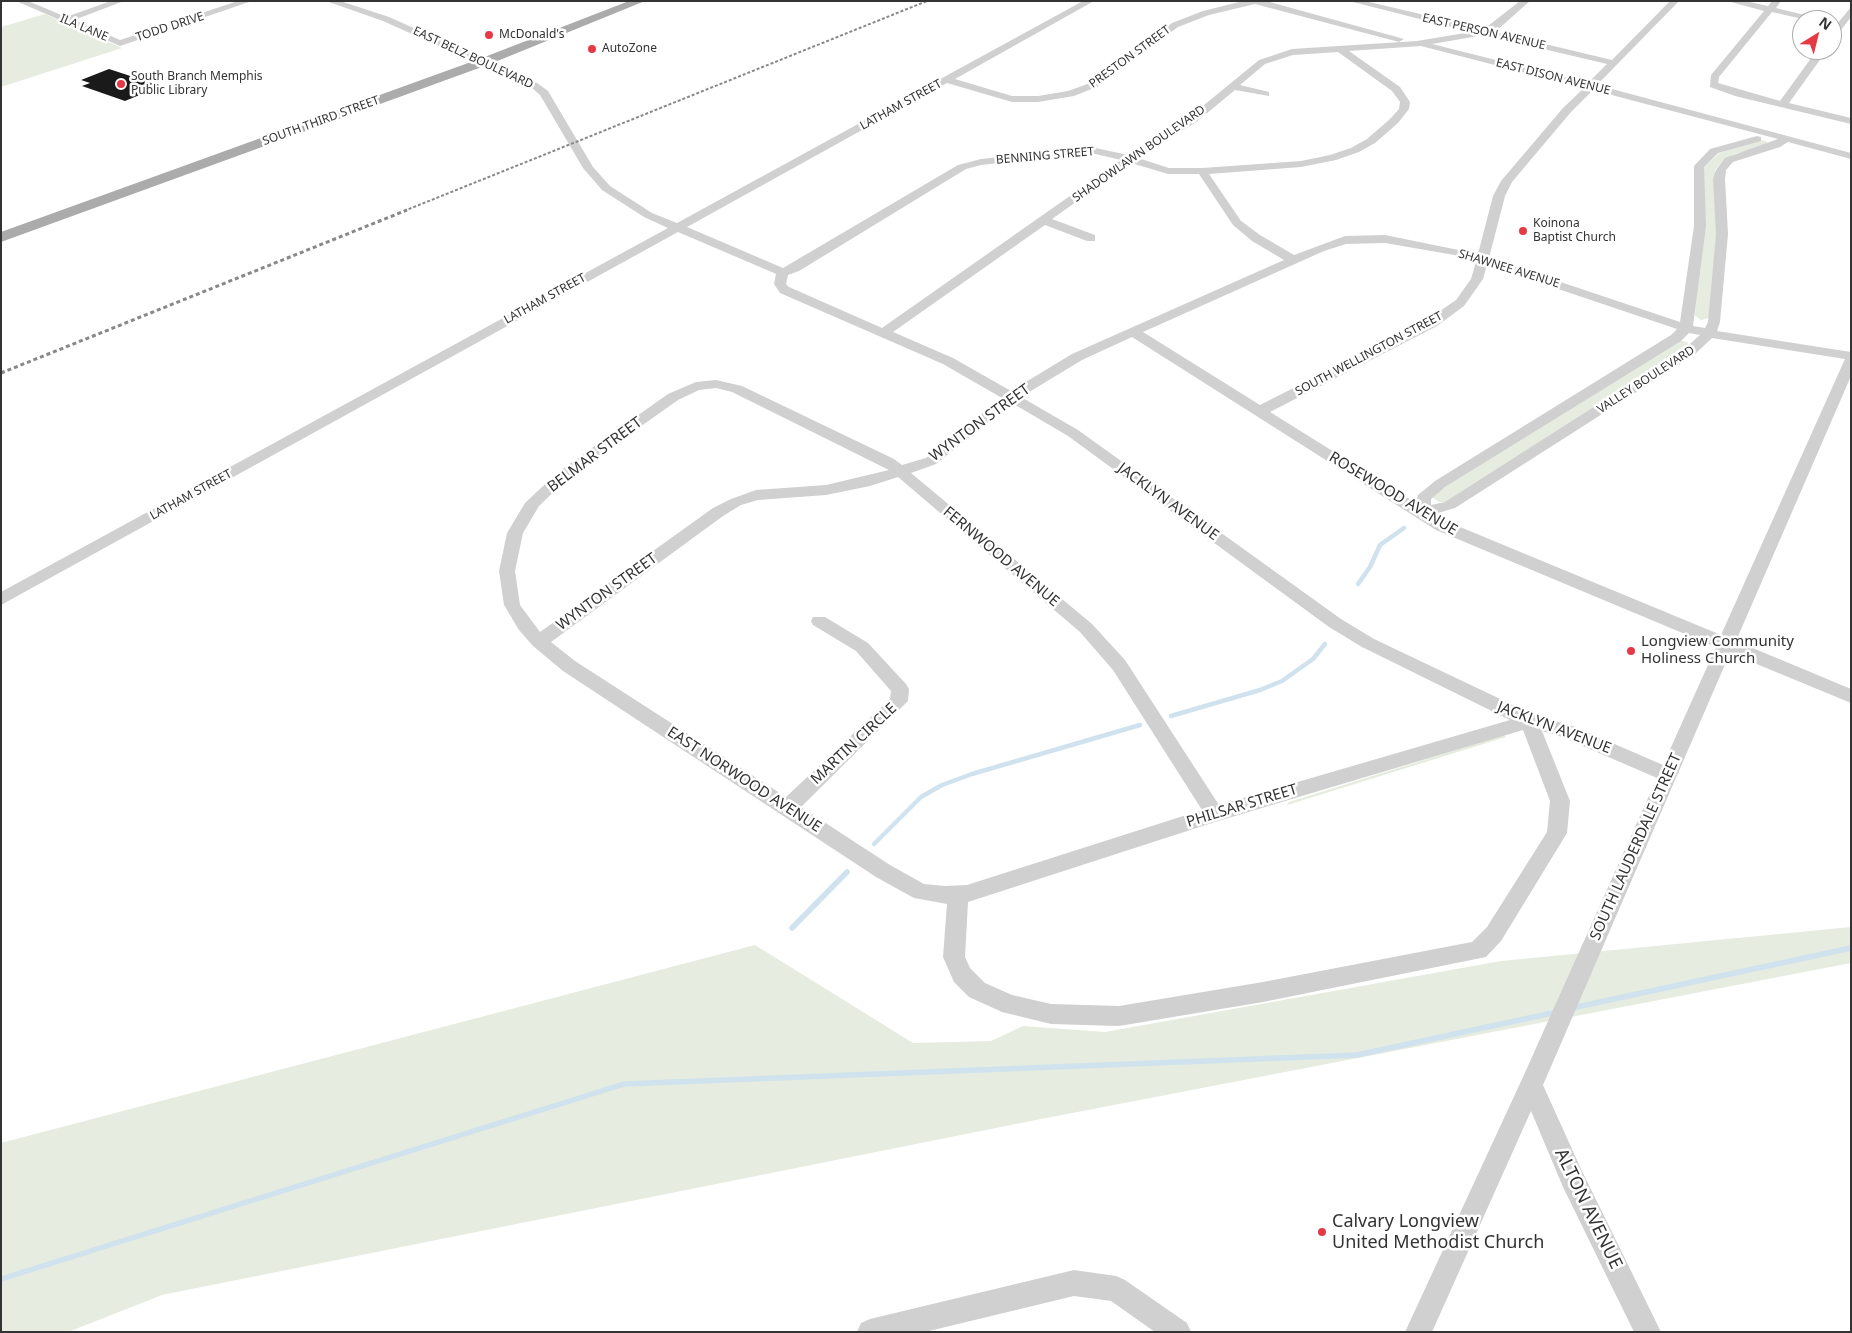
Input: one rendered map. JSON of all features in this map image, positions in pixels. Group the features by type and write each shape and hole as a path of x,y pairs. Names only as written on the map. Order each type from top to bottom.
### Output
{"main road":[{"name":"SOUTH THIRD STREET","path":"1,237 486,62 640,1"}],"street":[{"name":"ILA LANE","path":"20,1 120,43"},
{"path":"66,20 120,1"},
{"name":"TODD DRIVE","path":"120,43 248,1"},
{"name":"EAST BELZ BOULEVARD","path":"330,1 387,19 522,78 544,94 588,168 606,188 641,211 677,227"},
{"name":"LATHAM STREET","path":"1,599 1090,1"},
{"name":"PRESTON STREET","path":"946,80 1012,100 1038,99 1070,94 1096,84 1175,25 1206,13 1255,1"},
{"name":"EAST DISON AVENUE","path":"1255,1 1769,133 1851,156"},
{"name":"EAST PERSON AVENUE","path":"1354,1 1375,3 1485,32 1614,62"},
{"name":"SHADOWLAWN BOULEVARD","path":"883,333 1130,160 1191,121 1256,65 1275,56 1292,52 1417,44 1490,31 1526,1"},
{"name":"SOUTH WELLINGTON STREET","path":"1258,412 1444,316 1470,292 1477,280 1503,187 1560,118 1675,1"},
{"path":"1731,1 1792,14"},
{"path":"1777,1 1712,82 1720,88 1851,120"},
{"name":"BENNING STREET","path":"782,273 796,268 940,178 968,165 1083,150 1109,153 1168,171 1202,171 1287,165 1324,160 1355,150 1380,134 1404,109 1403,96 1392,85 1339,48"},
{"path":"1783,104 1815,60"},
{"path":"1232,86 1265,94"},
{"name":"VALLEY BOULEVARD","path":"1769,133 1759,139 1714,151 1699,166 1700,226 1686,328 1676,338 1434,488 1423,498 1422,511 1440,509 1450,505 1688,353 1710,334 1714,322 1722,234 1719,179 1721,170 1735,158 1776,145 1787,138"},
{"path":"1202,171 1237,223 1256,238 1293,260"},
{"path":"1043,220 1091,238"},
{"path":"677,227 782,273"},
{"name":"SHAWNEE AVENUE","path":"1293,260 1327,245 1362,238 1400,241 1483,259 1686,328 1710,334 1851,356"},
{"name":"WYNTON STREET","path":"539,642 718,512 736,502 774,492 826,490 870,481 931,461 1011,397 1077,357 1293,260"},
{"name":"JACKLYN AVENUE","path":"782,273 780,284 784,290 948,361 1074,434 1343,628 1389,655 1529,721 1567,730 1668,775"},
{"name":"ROSEWOOD AVENUE","path":"1134,332 1258,412 1475,541 1851,696"},
{"name":"SOUTH LAUDERDALE STREET","path":"1418,1332 1531,1085 1851,360"},
{"name":"FERNWOOD AVENUE","path":"716,384 737,389 853,443 889,462 1086,628 1119,665 1215,814"},
{"name":"BELMAR STREET","path":"539,642 525,626 512,605 507,571 515,533 533,503 562,475 673,397 696,386 716,384"},
{"name":"MARTIN CIRCLE","path":"787,808 899,701 900,688 862,647 819,621"},
{"name":"EAST NORWOOD AVENUE","path":"539,642 569,666 901,883 921,892 958,896"},
{"path":"958,896 954,957 956,966 968,983 977,990 1010,1005 1051,1014 1120,1016 1263,992 1478,950 1494,934 1557,833 1560,801 1529,721"},
{"name":"PHILSAR STREET","path":"958,896 1215,814 1529,721"},
{"name":"ALTON AVENUE","path":"1531,1085 1572,1178 1648,1332"},
{"path":"870,1332 1074,1283 1116,1289 1178,1332"}],"shaded area":[{"path":"45,14 122,48 1,87 1,27"},
{"path":"1760,140 1766,141 1769,145 1734,154 1722,162 1715,170 1717,226 1709,318 1701,320 1695,316 1703,168 1719,153"},
{"path":"1679,340 1687,342 1690,347 1446,502 1439,502 1433,498 1434,494"},
{"path":"1504,735 1506,737 1287,805 1289,802"},
{"path":"1851,927 1851,963 1036,1120 162,1295 68,1332 1,1332 1,1143 755,945 913,1043 991,1041 1023,1026 1105,1032 1501,961"}],"building":[{"name":"South Branch Memphis Public Library","path":"109,69 161,86 125,101 82,86 90,83 81,80"}],"waterway":[{"path":"1358,584 1370,567 1380,545 1404,528"},
{"path":"1171,716 1260,690 1282,681 1313,659 1325,644"},
{"path":"874,844 921,797 942,785 972,774 1140,725"},
{"path":"792,928 847,872"},
{"path":"1572,1008 1851,948"},
{"path":"1,1279 624,1084 1357,1055 1557,1012"}],"railway":[{"path":"404,211 927,1"},
{"path":"1,373 407,210"}],"place":[{"name":"McDonald's","path":"489,35"},
{"name":"AutoZone","path":"592,49"},
{"name":"South Branch Memphis Public Library","path":"121,84"},
{"name":"Koinona Baptist Church","path":"1523,231"},
{"name":"Longview Community Holiness Church","path":"1631,651"},
{"name":"Calvary Longview United Methodist Church","path":"1322,1232"}]}
